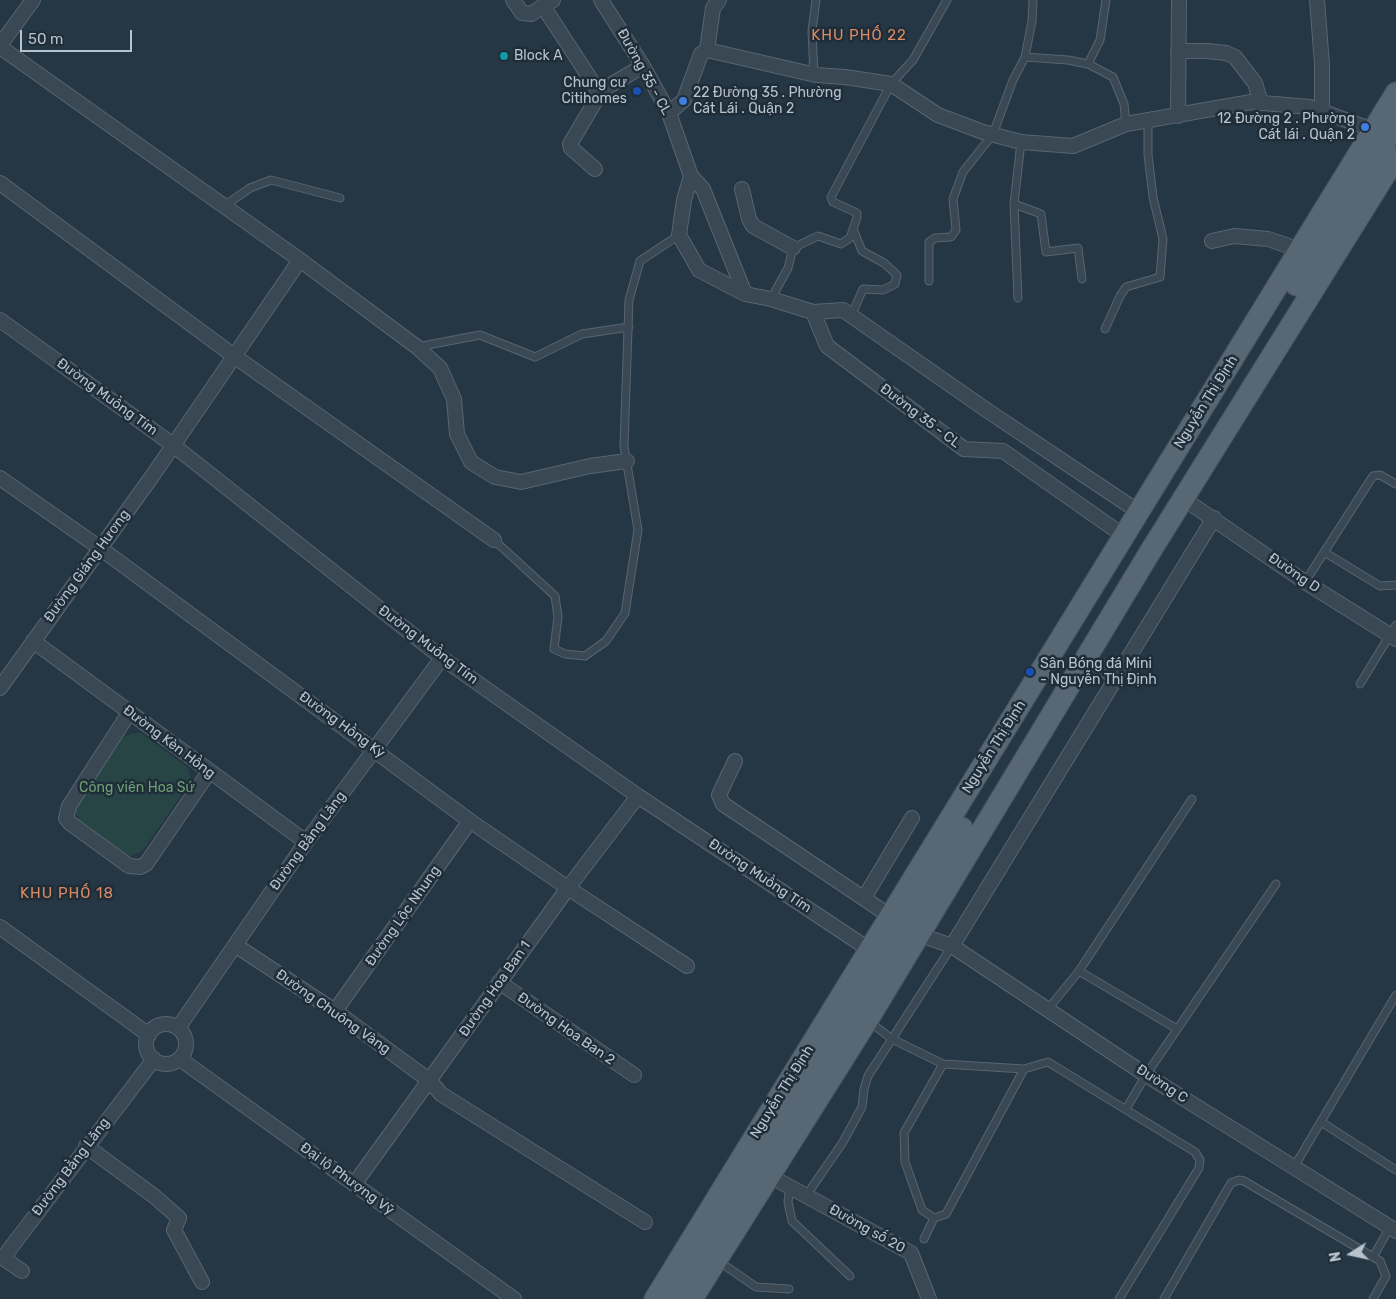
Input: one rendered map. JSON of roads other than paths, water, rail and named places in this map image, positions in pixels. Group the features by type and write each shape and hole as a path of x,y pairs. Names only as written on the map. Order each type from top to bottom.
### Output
{"main road":[{"name":"Nguyễn Thị Định","path":"673,1299 890,962 1158,524 1388,138 1396,93"},
{"name":"Nguyễn Thị Định","path":"655,1299 890,962 1158,524 1298,252 1388,138"},
{"name":"Nguyễn Thị Định","path":"1158,524 1194,506 1396,184"},
{"name":"Nguyễn Thị Định","path":"911,928 1097,665 1143,548"},
{"name":"Nguyễn Thị Định","path":"707,1299 780,1181 871,1024 890,962"},
{"name":"Nguyễn Thị Định","path":"692,1299 780,1181"}],"street":[{"path":"33,0 0,46 300,260 417,347 440,368 454,399 457,434 471,462 494,477 521,482 590,466 627,461"},
{"path":"514,0 522,13 532,14 548,3 597,89 602,90"},
{"path":"605,6 618,0"},
{"path":"707,50 713,8 719,0"},
{"path":"1178,116 1179,0"},
{"path":"1318,0 1322,64 1322,112"},
{"name":"Đường 35 - CL","path":"605,6 643,66 668,112 691,176 702,189 744,294"},
{"path":"668,112 684,100 701,54 707,50 814,75 891,84 938,115 1021,142 1073,146 1126,124 1251,102 1310,107 1388,138"},
{"path":"1178,51 1207,51 1226,53 1235,57 1255,83 1261,103"},
{"path":"595,170 571,148 570,144 602,90 643,66"},
{"path":"691,176 684,200 679,235 699,270 744,294 771,299 813,312 843,310 985,410 1158,524"},
{"path":"0,183 234,356 494,540"},
{"path":"742,189 748,219 753,226 793,248"},
{"path":"1212,241 1234,236 1268,239 1286,245 1298,252"},
{"name":"Đường Giáng Hương","path":"0,688 174,445 300,260"},
{"name":"Đường 35 - CL","path":"813,312 827,346 964,449 1003,451 1143,548"},
{"name":"Đường Muồng Tím","path":"0,320 174,445 442,658 638,796 890,962"},
{"name":"Đường Hồng Kỳ","path":"0,478 100,548 470,821 687,966"},
{"name":"Đường D","path":"1194,506 1305,582 1394,633"},
{"path":"952,946 1214,518"},
{"name":"Đường Kèn Hồng","path":"33,641 306,842"},
{"name":"Đường Bằng Lăng","path":"178,1028 306,842 442,658"},
{"path":"1097,665 1115,677"},
{"path":"129,713 68,806 66,818 70,823 129,866 140,867 146,864 209,772"},
{"name":"Đường C","path":"735,761 719,795 723,804 911,928 952,946 1146,1074 1393,1229"},
{"name":"Đường Hoa Ban 1","path":"355,1183 430,1081 499,982 638,796"},
{"path":"864,898 912,818"},
{"name":"Đường Lộc Nhung","path":"335,1011 470,821"},
{"path":"0,927 149,1035"},
{"name":"Đường Chuông Vàng","path":"235,945 335,1011 430,1081 441,1094 645,1222"},
{"name":"Đường Hoa Ban 2","path":"499,982 634,1075"},
{"path":"169,1024 178,1028 184,1035 186,1044 180,1059 168,1064 154,1059 146,1048 151,1030 159,1025 169,1024"},
{"name":"Đường Bằng Lăng","path":"22,1271 3,1258 86,1146 154,1059"},
{"name":"Đại lộ Phượng Vỹ","path":"180,1059 514,1299"},
{"path":"86,1146 154,1196 179,1218 174,1230 202,1282"},
{"name":"Đường số 20","path":"780,1181 911,1253 929,1299"}],"lane":[{"path":"814,75 812,31 816,0"},
{"path":"771,299 788,268 793,248 818,236 841,244 850,238 857,213 833,202 831,197 891,84 913,60 947,0"},
{"path":"929,282 929,242 936,238 951,237 956,230 953,199 963,172 993,134 1013,80 1024,57 1032,21 1033,0"},
{"path":"1088,64 1100,40 1106,0"},
{"path":"1024,57 1068,60 1088,64 1113,77 1124,104 1126,124"},
{"path":"1105,329 1126,287 1160,277 1163,239 1153,197 1148,155 1148,121"},
{"path":"1018,298 1014,204 1021,142"},
{"path":"224,206 250,188 271,180 340,198"},
{"path":"1014,204 1041,214 1046,252 1078,248 1082,279"},
{"path":"851,316 863,289 883,290 895,284 898,275 884,263 862,251 853,229"},
{"path":"494,540 555,596 558,617 554,649 565,654 585,656 606,641 625,613 638,530 624,446 629,300 640,261 679,235"},
{"path":"417,347 480,335 535,357 582,334 629,327"},
{"path":"1305,582 1373,476 1380,475 1396,484"},
{"path":"1324,552 1380,586 1396,585"},
{"path":"1360,684 1394,633"},
{"path":"1048,1008 1079,971 1192,799"},
{"path":"1126,1109 1146,1074 1276,884"},
{"path":"806,1196 862,1107 868,1076 952,946"},
{"path":"1079,971 1177,1029"},
{"path":"1294,1167 1396,995"},
{"path":"871,1024 892,1039 943,1064 1024,1069 1048,1062 1195,1152 1200,1160 1199,1168 1119,1299"},
{"path":"934,1218 922,1210 905,1162 904,1133 943,1064"},
{"path":"924,1239 934,1218 946,1214 1024,1069"},
{"path":"1320,1122 1396,1170"},
{"path":"780,1181 788,1202 792,1221 850,1276"},
{"path":"1164,1299 1231,1184 1235,1181 1244,1181 1384,1264 1386,1276 1373,1299"},
{"path":"1373,1257 1393,1229"},
{"path":"727,1266 756,1287 789,1288"}],"place":[{"name":"Block A","path":"504,56"},
{"name":"Chung cư Citihomes","path":"637,91"},
{"name":"22 Đường 35 . Phường Cát Lái . Quận 2","path":"683,101"},
{"name":"12 Đường 2 . Phường Cát lái . Quận 2","path":"1365,127"},
{"name":"Sân Bóng đá Mini - Nguyễn Thị Định","path":"1030,672"}],"district":[{"name":"KHU PHỐ 22","path":"859,36"},
{"name":"KHU PHỐ 18","path":"67,894"}],"park label":[{"name":"Công viên Hoa Sứ","path":"137,788"}]}
